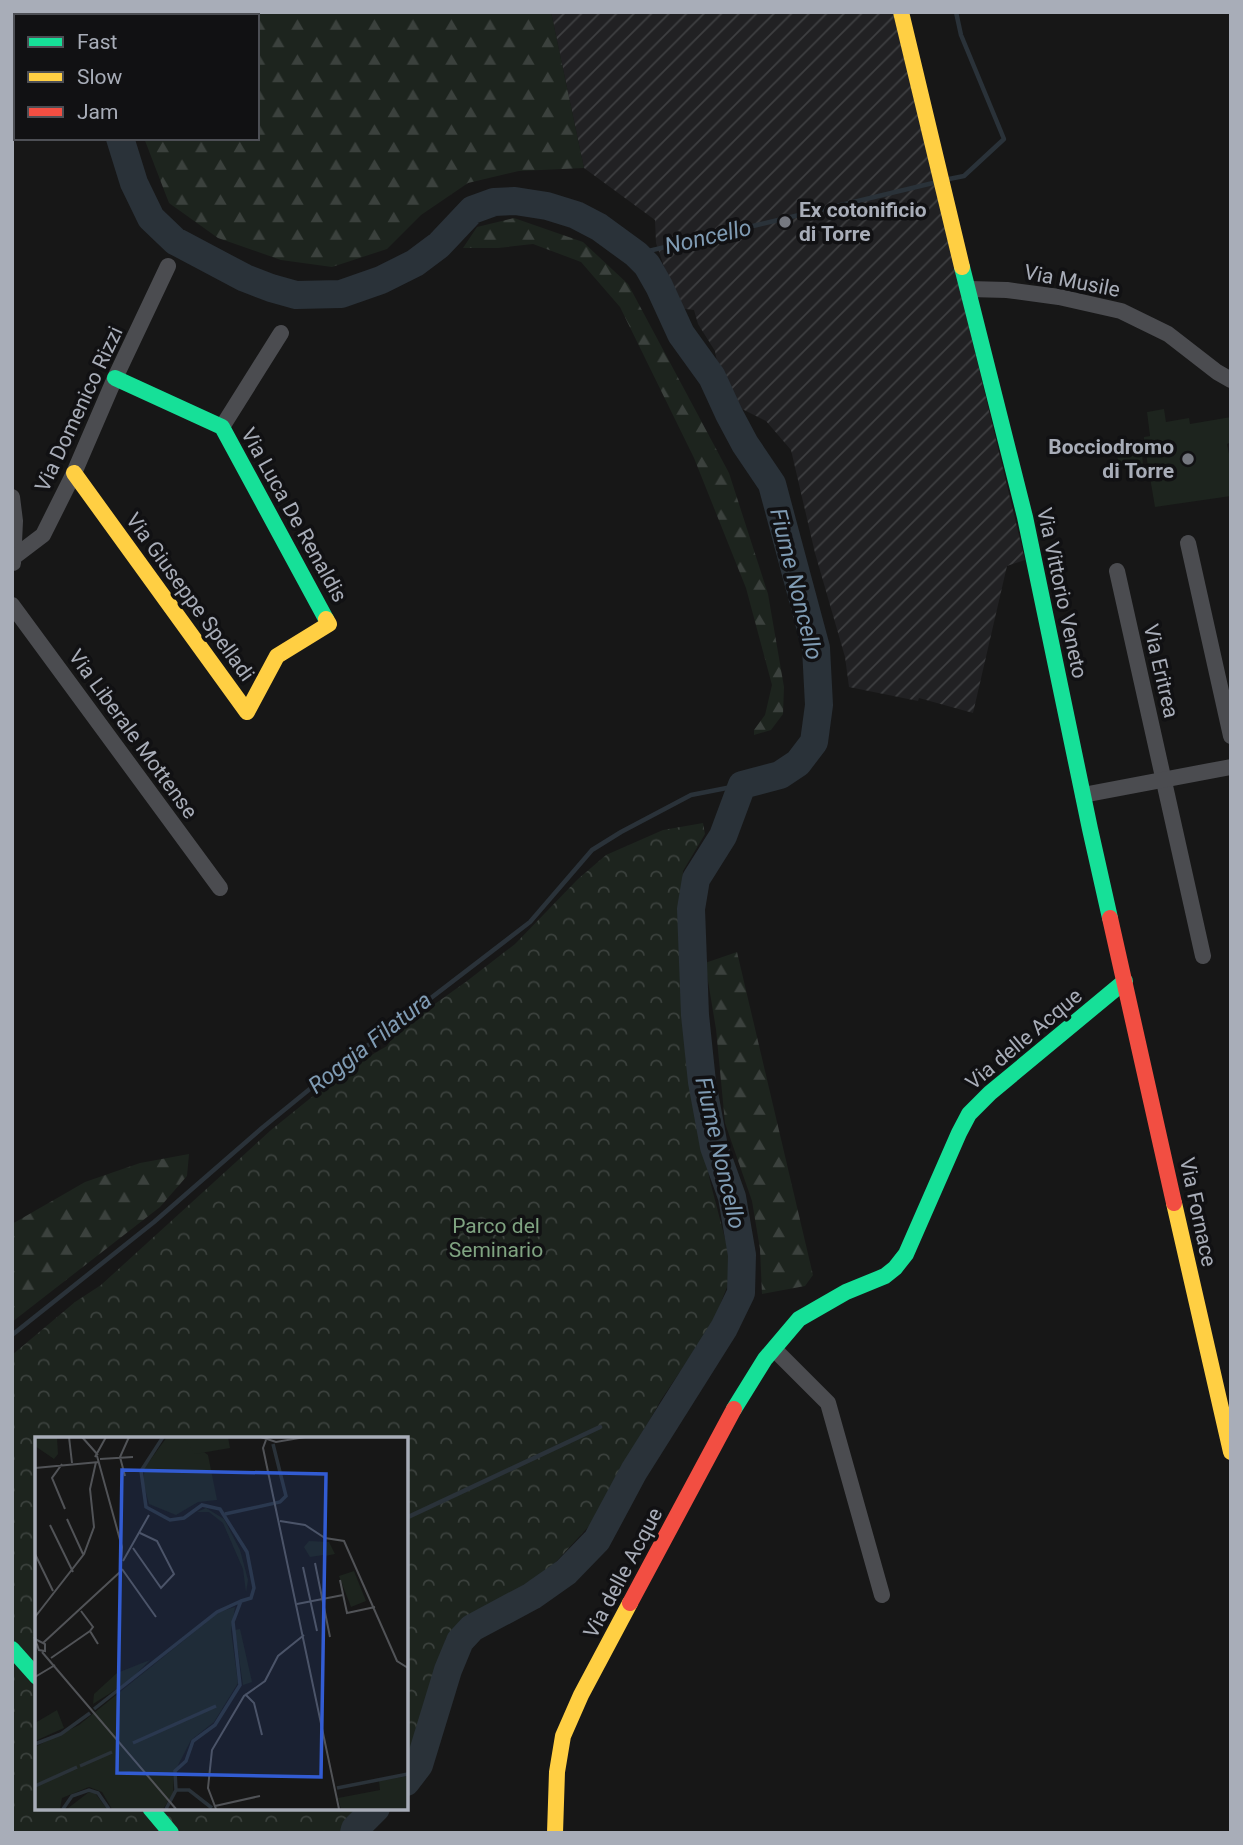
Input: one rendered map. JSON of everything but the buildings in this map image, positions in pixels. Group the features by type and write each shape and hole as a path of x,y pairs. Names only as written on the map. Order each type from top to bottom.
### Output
{"street":[{"name":"Via Vittorio Veneto","path":"901,12 1025,517 1125,981"},
{"name":"Via Domenico Rizzi","path":"13,561 43,536 168,267"},
{"name":"Via Musile","path":"969,289 1007,290 1059,297 1121,311 1168,334 1231,380"},
{"name":"Via Luca De Renaldis","path":"222,427 281,333"},
{"name":"Via Luca De Renaldis","path":"115,378 222,427 329,624"},
{"name":"Via Giuseppe Spelladi","path":"74,473 247,712 277,656 329,624"},
{"path":"12,497 16,521 13,561"},
{"path":"1188,544 1231,736"},
{"name":"Via Eritrea","path":"1117,571 1203,956"},
{"name":"Via Liberale Mottense","path":"12,605 220,888"},
{"path":"1083,795 1231,767"},
{"name":"Via delle Acque","path":"555,1833 557,1773 563,1736 733,1410 765,1359 799,1319 846,1292 885,1276 895,1268 906,1254 969,1114 990,1093 1125,981"},
{"name":"Via Fornace","path":"1125,981 1231,1452"},
{"path":"774,1349 828,1404 882,1595"},
{"path":"12,1648 35,1675"},
{"path":"152,1810 171,1833"}],"shaded area":[{"name":"Ex cotonificio di Torre","path":"551,12 893,12 1025,560 1007,566 973,713 919,698 918,701 849,687 845,657 815,553 791,450 766,421 732,404 730,390 718,367 715,351 698,324 694,310 678,308 656,243 655,220 584,168"}],"green space":[{"path":"551,12 584,168 519,171 468,183 421,215 387,249 332,267 281,260 218,238 169,203 145,140 259,140 259,14 135,14"},
{"path":"514,218 583,242 628,284 729,473 768,594 784,687 783,714 771,730 754,735 754,730 765,715 772,685 746,588 694,458 620,307 581,262 533,244 463,248 477,227"},
{"name":"Bocciodromo di Torre","path":"1164,409 1166,422 1189,418 1190,424 1231,417 1231,442 1227,444 1231,463 1231,496 1155,507 1146,454 1142,454 1143,464 1119,467 1116,448 1144,443 1144,437 1150,436 1147,412"},
{"name":"Parco del Seminario","path":"703,823 705,834 683,871 680,969 699,1126 728,1250 729,1282 713,1322 661,1400 589,1526 553,1565 513,1593 457,1626 446,1638 408,1758 408,1437 35,1437 35,1810 372,1810 350,1833 12,1833 12,1355 75,1302 101,1285 271,1130 344,1071 387,1046 397,1031 515,944 578,879 606,855 663,830"},
{"path":"737,952 813,1275 805,1286 762,1294 760,1249 752,1201 725,1123 716,1029 705,963"},
{"path":"189,1154 187,1176 160,1207 12,1322 12,1224 85,1182 140,1163"}],"waterway":[{"name":"Noncello","path":"949,179 964,176 1004,139 961,35 956,12"},
{"name":"Fiume Noncello","path":"121,140 134,183 151,218 175,241 245,278 296,295 341,294 381,280 415,263 439,245 472,210 494,202 515,201 547,206 576,215 599,227 636,254 647,265 681,334 712,377 745,444 772,484 816,648 819,705 814,742 798,763 780,775 742,785 723,836 696,879 691,909 695,1015 702,1082 714,1147 732,1197 742,1255 741,1293 724,1328 634,1471 597,1540 566,1572 532,1596 472,1628 460,1641 448,1670 419,1765 408,1779"},
{"name":"Noncello","path":"636,254 933,183"},
{"name":"Roggia Filatura","path":"12,1335 154,1222 338,1066 530,922 592,850 691,795 742,785"},
{"path":"408,1517 600,1427"},
{"name":"Fiume Noncello","path":"354,1833 374,1810"}],"traffic: fast":[{"path":"962,267 1025,517 1110,918"},
{"path":"115,378 222,427 326,619"},
{"path":"734,1409 765,1359 799,1319 846,1292 885,1276 895,1268 906,1254 969,1114 990,1093 1125,981"},
{"path":"12,1649 35,1675"},
{"path":"152,1810 171,1833"}],"traffic: slow":[{"path":"901,12 962,267"},
{"path":"74,473 247,712 277,656 329,624 326,619"},
{"path":"1174,1203 1231,1452"},
{"path":"555,1833 557,1772 563,1736 581,1695 630,1603"}],"traffic: jam":[{"path":"1110,918 1174,1203"},
{"path":"630,1603 734,1409"}],"place":[{"name":"Ex cotonificio di Torre","path":"785,222"},
{"name":"Bocciodromo di Torre","path":"1188,459"}]}
